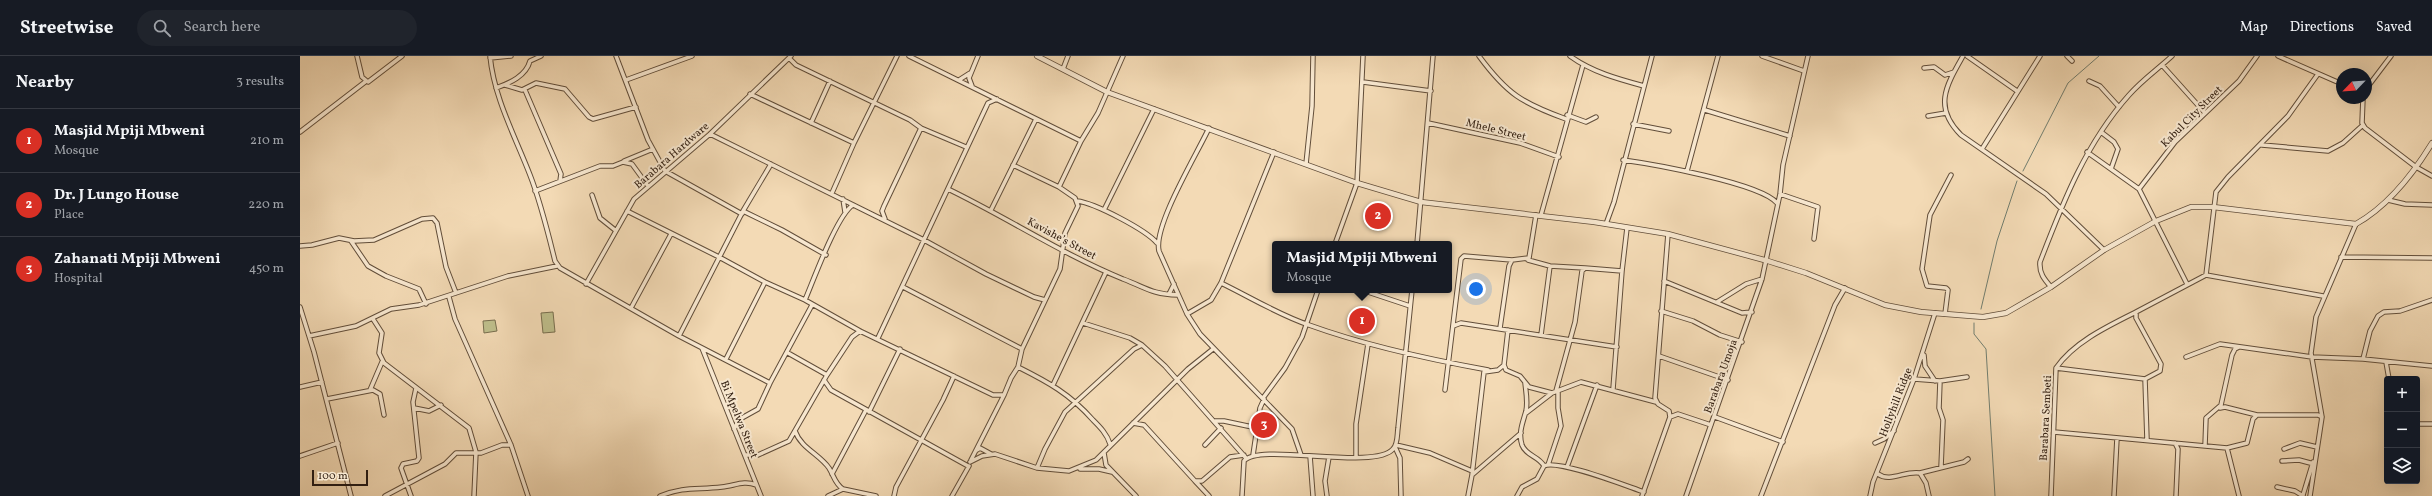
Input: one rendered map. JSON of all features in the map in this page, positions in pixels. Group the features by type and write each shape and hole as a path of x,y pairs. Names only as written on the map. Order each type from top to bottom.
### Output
{"street":[{"path":"356,56 365,82"},
{"path":"300,132 365,82 370,82 402,56"},
{"path":"511,56 500,59 490,57 496,88 535,191 557,266 679,336 770,383"},
{"path":"496,88 505,85 525,70 530,60 541,56"},
{"path":"616,56 653,149 665,172 742,212 782,230 826,255"},
{"path":"626,80 692,56"},
{"path":"832,194 854,143 875,104 897,56"},
{"path":"909,56 1081,141"},
{"path":"958,80 968,76 978,56"},
{"path":"1038,56 1107,92 1357,183 1421,202 1538,215 1668,234 1768,260 1885,304 1935,313 1983,317 1999,316 2020,306 2051,287 2104,250 2156,221 2190,206 2213,207 2356,224"},
{"path":"1063,69 1068,56"},
{"path":"1058,187 1081,141 1098,113 1123,56"},
{"path":"1306,164 1312,106 1313,56"},
{"path":"1336,241 1357,183 1363,82 1363,56"},
{"path":"1417,241 1433,56"},
{"path":"1479,56 1496,79 1514,96 1541,110 1567,117 1586,122 1596,118"},
{"path":"1570,56 1583,65 1610,77 1644,86"},
{"path":"1576,60 1578,56"},
{"path":"1606,224 1614,202 1623,160 1652,56"},
{"path":"1687,171 1705,110 1718,56"},
{"path":"1762,56 1804,71"},
{"name":"Barabara Umoja","path":"1686,496 1742,342 1768,260 1777,203 1780,194 1783,165 1808,56"},
{"path":"1963,56 1945,92 1946,113 1954,128 1961,135 2046,194 2104,250"},
{"path":"1967,56 2017,91"},
{"path":"1982,149 2040,56"},
{"path":"2067,56 2072,61"},
{"path":"2051,287 2043,277 2040,262 2060,208 2087,152 2134,89 2172,56"},
{"name":"Kabul City Street","path":"2139,189 2175,142 2239,81 2258,56"},
{"path":"2278,56 2336,82"},
{"path":"2372,81 2391,56"},
{"path":"790,57 792,62 910,120 921,128 966,147"},
{"name":"Barabara Hardware","path":"586,284 615,230 634,199 710,134 790,57"},
{"path":"1528,260 1538,215 1559,157 1567,117 1583,65"},
{"path":"2162,65 2206,113"},
{"path":"1924,68 1934,67 1945,75 1954,72"},
{"path":"970,72 969,81 972,87"},
{"path":"2318,74 2288,116 2262,145 2221,185 2214,198 2206,275 2323,296"},
{"path":"811,123 830,81"},
{"path":"2089,81 2100,86 2120,107"},
{"path":"1363,82 1431,91"},
{"path":"505,85 524,90 536,84 565,89 589,117 593,119 636,107"},
{"path":"524,90 561,174 560,181"},
{"path":"878,338 903,287 966,147 982,120 988,103 985,93"},
{"path":"750,94 854,143"},
{"path":"988,103 997,100"},
{"path":"2262,145 2328,151 2343,144 2363,125 2363,104"},
{"path":"1104,210 1154,109"},
{"path":"1705,110 1790,136"},
{"path":"1928,116 1946,113"},
{"path":"991,210 1036,119"},
{"name":"Mhele Street","path":"1428,123 1520,143 1559,157"},
{"path":"1633,124 1669,131"},
{"path":"2363,125 2416,167 2432,176"},
{"path":"885,220 882,211 921,128"},
{"path":"1157,243 1160,232 1209,128"},
{"path":"2101,132 2114,142 2118,150 2111,168"},
{"path":"710,134 874,214 986,274 1034,297 1045,300"},
{"path":"2310,496 2322,417 2312,357 2316,317 2323,296 2356,224 2388,200 2416,167 2432,143"},
{"path":"535,191 600,166 613,166 653,149"},
{"path":"1187,314 1211,300 1221,283 1274,152"},
{"path":"2087,152 2139,189 2187,284"},
{"path":"1623,160 1687,171 1763,193 1777,203"},
{"path":"623,162 632,164 648,186"},
{"path":"679,336 742,212 771,164"},
{"path":"1013,165 1058,187 1077,201 1104,210 1150,235 1157,243 1187,314 1213,349 1292,429 1301,455"},
{"path":"1945,314 1948,290 1946,288 1927,286 1922,269 1930,215 1951,176"},
{"name":"Kavishe’s Street","path":"948,189 991,210 1070,255 1106,272 1155,293 1178,295"},
{"path":"1780,194 1818,206 1814,239"},
{"path":"592,196 600,218 615,230"},
{"path":"843,199 845,212"},
{"path":"2388,200 2405,204 2432,205"},
{"path":"952,496 977,450 1011,378 1018,367 1022,349 1035,327 1063,259 1064,237 1078,206 1077,201"},
{"path":"805,300 845,212 853,205"},
{"path":"627,211 765,282 805,300 860,331 878,338 993,395 1004,395"},
{"path":"874,214 882,211"},
{"path":"300,246 312,245 336,238 352,241 380,238 422,219 433,218 437,223 446,266 456,293"},
{"path":"1613,388 1622,271 1627,228"},
{"path":"1150,235 1160,232"},
{"path":"631,308 671,234"},
{"path":"1656,402 1661,311 1668,234"},
{"path":"352,241 368,266 419,289 426,304"},
{"path":"1063,259 1070,255"},
{"path":"1445,390 1461,259 1464,256 1528,260 1550,266 1622,271"},
{"path":"2341,257 2432,258"},
{"path":"1500,328 1509,266 1512,260"},
{"path":"309,336 356,326 391,309 426,304 508,276 557,266"},
{"path":"1541,335 1550,266"},
{"path":"1517,496 1522,487 1537,479 1546,466 1561,426 1557,390 1561,380 1567,346 1571,339 1577,312 1580,277 1585,268"},
{"path":"1053,385 1083,323 1091,300 1106,272"},
{"name":"Barabara Sembeti","path":"2051,496 2056,368 2063,358 2082,344 2136,312 2206,275"},
{"path":"1717,302 1746,284 1762,279"},
{"path":"1664,281 1742,313 1752,312"},
{"path":"726,359 765,282"},
{"path":"1221,283 1307,325 1368,344 1405,354 1488,370 1498,370 1504,365"},
{"path":"1169,294 1174,284"},
{"path":"903,287 1022,349"},
{"path":"1761,496 1835,305 1845,288"},
{"path":"1242,496 1244,461 1249,456 1257,428 1263,398 1285,368 1307,325 1317,293"},
{"path":"1371,293 1410,306"},
{"path":"1401,496 1400,458 1396,446 1412,293"},
{"path":"449,297 455,319 511,446 528,496"},
{"path":"2363,359 2370,331 2378,316 2384,312 2400,311 2432,300"},
{"path":"734,429 740,419 758,409 770,383 788,353 812,304"},
{"path":"300,308 327,399 351,496"},
{"path":"1661,311 1693,321 1720,335 1742,342"},
{"path":"2056,368 2145,379 2159,373 2161,364 2136,318 2136,312"},
{"name":"Hollyhill Ridge","path":"1870,496 1924,352 1935,313"},
{"path":"1454,318 1461,323 1617,347"},
{"path":"373,319 382,333 379,352 382,362 440,405 452,417 467,424 476,452 474,496"},
{"path":"1083,323 1130,338 1142,345 1165,366 1176,382 1215,421 1243,455"},
{"path":"1454,326 1461,323"},
{"path":"1508,330 1504,365 1507,372 1520,376 1524,383 1529,387 1552,393"},
{"path":"745,455 758,455 788,442 827,375 852,337 860,331"},
{"path":"1356,457 1356,424 1368,344"},
{"path":"1037,468 1045,449 1062,419 1076,401 1134,349 1142,345"},
{"path":"2186,357 2216,345 2240,346 2312,357 2363,359 2432,366"},
{"path":"2220,408 2232,355 2235,349 2240,346"},
{"name":"Bi Mpelwa Street","path":"702,348 761,496"},
{"path":"1079,469 1096,460 1104,453 1117,437 1188,369 1213,349"},
{"path":"832,474 868,411 900,350"},
{"path":"1924,352 1925,366 1935,381"},
{"path":"788,353 827,375"},
{"path":"1659,356 1728,380"},
{"path":"370,390 382,362"},
{"path":"2386,362 2388,376"},
{"path":"1018,367 1053,385 1076,401 1108,437 1110,444"},
{"path":"1468,496 1481,403 1482,379 1484,372 1488,370"},
{"path":"894,496 896,487 954,376"},
{"path":"1914,379 1940,381 1967,377"},
{"path":"2145,379 2147,440"},
{"path":"824,380 831,390 921,441 969,464"},
{"path":"1940,381 1939,408 1943,420 1941,467"},
{"path":"300,387 322,382"},
{"path":"1526,412 1557,390 1581,382 1613,388 1641,399 1656,402 1672,415 1687,416 1711,425"},
{"path":"1524,383 1526,412 1521,433 1524,449 1539,458 1546,466 1566,467 1643,494 1672,415"},
{"path":"1566,467 1597,385"},
{"path":"411,496 406,486 402,466 417,461 419,458 413,395 416,388"},
{"path":"327,399 370,390 380,394 384,415"},
{"path":"414,408 431,411 440,405"},
{"path":"2205,446 2206,418 2220,408 2225,407 2257,415 2318,415 2322,417"},
{"path":"2054,432 2227,448 2247,443 2253,419 2257,415"},
{"path":"1140,416 1141,423 1209,496"},
{"path":"1715,417 1783,442"},
{"path":"1215,421 1224,421 1257,428"},
{"path":"1133,423 1141,423"},
{"path":"2420,424 2432,424"},
{"path":"1205,445 1221,428"},
{"path":"795,431 802,443 827,466 843,489"},
{"path":"1875,443 1884,439 1894,431"},
{"path":"1472,473 1521,433"},
{"path":"1108,437 1117,437"},
{"path":"2114,496 2117,438"},
{"path":"300,456 338,443"},
{"path":"2175,443 2178,449 2176,496"},
{"path":"2284,449 2300,444 2317,447"},
{"path":"385,496 406,486 444,464 456,453 483,452 502,445 511,446"},
{"path":"1200,486 1202,481 1230,457 1243,455 1301,455 1356,457 1388,453 1396,446"},
{"path":"1396,446 1430,453 1472,473"},
{"path":"977,450 980,448 991,454 1037,468 1069,471 1099,468 1113,472"},
{"path":"2227,448 2239,496"},
{"path":"1104,453 1105,463"},
{"path":"969,464 991,454"},
{"path":"1310,456 1313,496"},
{"path":"1327,496 1325,481 1329,457"},
{"path":"1878,474 1887,478 1908,473 1920,474 1941,467 1964,462 1968,459"},
{"path":"1096,460 1105,463 1136,496"},
{"path":"2282,461 2299,460 2314,463"},
{"path":"2277,488 2288,488 2303,496 2314,463"},
{"path":"1920,474 1926,483 1929,496"},
{"path":"1195,481 1202,481"},
{"path":"660,496 686,488 722,487 746,482 756,485"},
{"path":"828,496 843,489 876,496"}],"green space":[{"path":"553,312 555,332 543,333 541,313"},
{"path":"495,320 497,331 484,333 483,321"}],"waterway":[{"path":"2023,171 2068,83 2099,56"},
{"path":"1981,309 1997,241 2017,181"},
{"path":"1974,323 1974,334 1986,349 1995,496"}],"place":[{"name":"Dr. J Lungo House","path":"1378,216"},
{"name":"Masjid Mpiji Mbweni","path":"1362,321"},
{"name":"Zahanati Mpiji Mbweni","path":"1264,425"}]}
